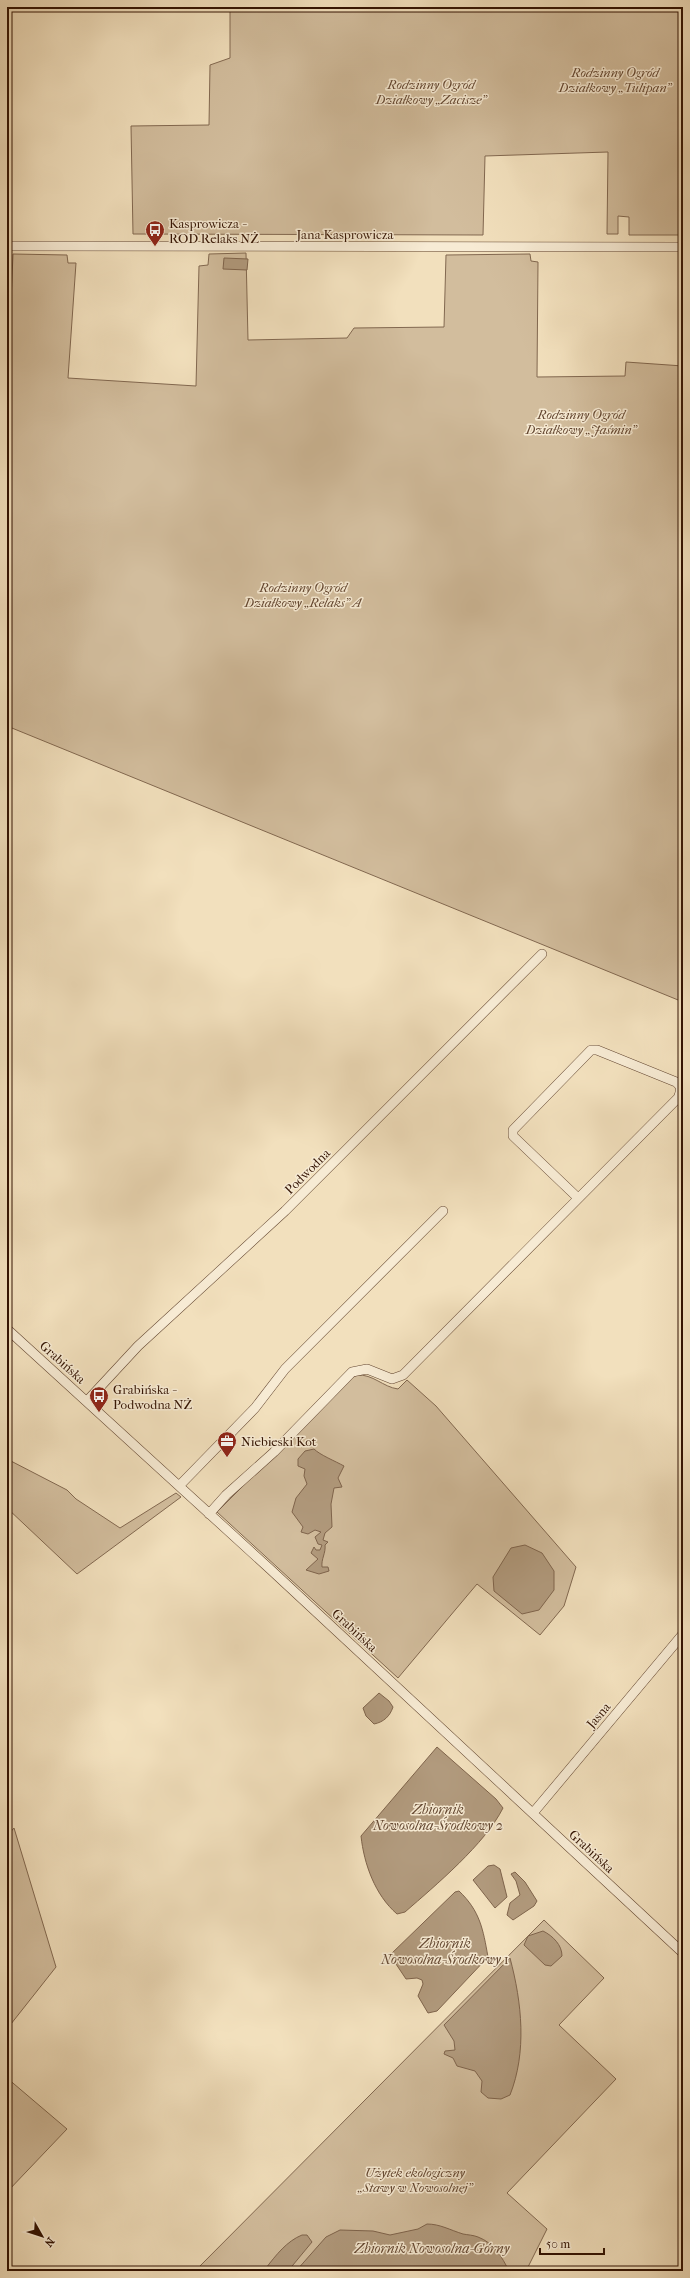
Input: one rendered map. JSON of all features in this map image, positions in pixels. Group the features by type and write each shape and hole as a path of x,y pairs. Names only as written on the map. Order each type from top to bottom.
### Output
{"street":[{"name":"Jana Kasprowicza","path":"7,246 683,247"},
{"name":"Podwodna","path":"86,1402 138,1346 291,1205 542,954"},
{"path":"209,1514 352,1372 367,1369 392,1379 403,1375 678,1098 681,1090 676,1082 597,1050 591,1050 513,1130 513,1136 578,1198"},
{"path":"179,1486 255,1408 285,1369 442,1211"},
{"name":"Grabińska","path":"9,1334 179,1486 683,1953"},
{"name":"Jasna","path":"533,1813 683,1634"}],"green space":[{"path":"230,7 683,7 683,235 629,235 629,217 618,216 618,234 607,234 608,152 485,156 483,235 133,234 131,126 209,125 210,65 230,58"},
{"name":"Rodzinny Ogród Działkowy „Relaks” A","path":"246,253 248,340 347,338 354,328 444,327 446,255 530,254 531,261 538,262 537,377 625,376 626,362 683,366 683,1002 7,726 7,397 13,254 67,255 68,263 76,263 68,378 196,386 199,266 208,265 209,254"},
{"path":"357,1375 368,1376 388,1386 398,1389 407,1380 436,1406 576,1567 564,1606 540,1635 477,1584 398,1678 217,1512 351,1378"},
{"path":"7,1459 67,1490 76,1499 120,1528 176,1493 181,1497 77,1574 7,1508"},
{"path":"14,1828 56,1967 7,2029 7,1836"},
{"name":"Użytek ekologiczny „Stawy w Nowosolnej”","path":"544,1920 604,1978 559,2025 616,2079 507,2193 547,2229 526,2271 195,2271"},
{"path":"7,2078 67,2129 7,2192"}],"water":[{"path":"224,258 248,259 247,270 223,269"},
{"path":"314,1449 344,1466 338,1478 342,1487 334,1488 331,1504 332,1527 325,1533 323,1540 328,1542 325,1545 322,1567 328,1567 329,1571 319,1574 306,1570 318,1559 311,1553 314,1547 316,1550 320,1550 322,1545 318,1544 315,1537 321,1532 315,1530 308,1534 301,1532 303,1527 292,1512 296,1498 307,1484 304,1476 305,1469 298,1466 298,1459 305,1451"},
{"path":"525,1545 542,1553 554,1571 554,1590 539,1610 522,1614 494,1591 493,1577 511,1548"},
{"path":"379,1693 389,1701 393,1707 386,1718 381,1722 374,1724 366,1716 363,1708"},
{"name":"Zbiornik Nowosolna-Środkowy 2","path":"437,1747 496,1799 503,1808 495,1822 484,1836 459,1863 405,1912 397,1914 383,1898 372,1878 365,1857 361,1836"},
{"path":"494,1865 500,1869 507,1897 495,1908 473,1880 488,1866"},
{"path":"515,1872 525,1882 537,1901 534,1906 513,1920 507,1915 510,1903 520,1895 516,1881 511,1874"},
{"name":"Zbiornik Nowosolna-Środkowy 1","path":"459,1891 472,1906 480,1921 488,1957 437,2011 428,2013 418,1996 423,1984 422,1980 417,1978 406,1979 390,1955 455,1892"},
{"path":"543,1931 556,1941 562,1952 562,1956 551,1966 545,1965 524,1945 528,1936"},
{"name":"Zbiornik Nowosolna-Środkowy 1","path":"510,1958 520,2010 521,2045 519,2062 510,2095 501,2099 488,2098 481,2092 482,2081 475,2071 457,2066 453,2058 444,2054 445,2051 455,2050 454,2041 444,2025"},
{"name":"Zbiornik Nowosolna-Górny","path":"427,2224 441,2226 463,2234 476,2236 484,2240 497,2251 509,2271 296,2271 326,2237 340,2230 373,2231 390,2235 418,2229"},
{"path":"302,2235 307,2235 312,2242 288,2271 267,2271 266,2268 282,2249 291,2241"}],"place":[{"name":"Kasprowicza - ROD Relaks NŻ","path":"155,247"},
{"name":"Grabińska - Podwodna NŻ","path":"99,1413"},
{"name":"Niebieski Kot","path":"227,1458"}],"park label":[{"name":"Rodzinny Ogród Działkowy „Tulipan”","path":"615,80"},
{"name":"Rodzinny Ogród Działkowy „Zacisze”","path":"431,92"},
{"name":"Rodzinny Ogród Działkowy „Jaśmin”","path":"581,422"}]}
